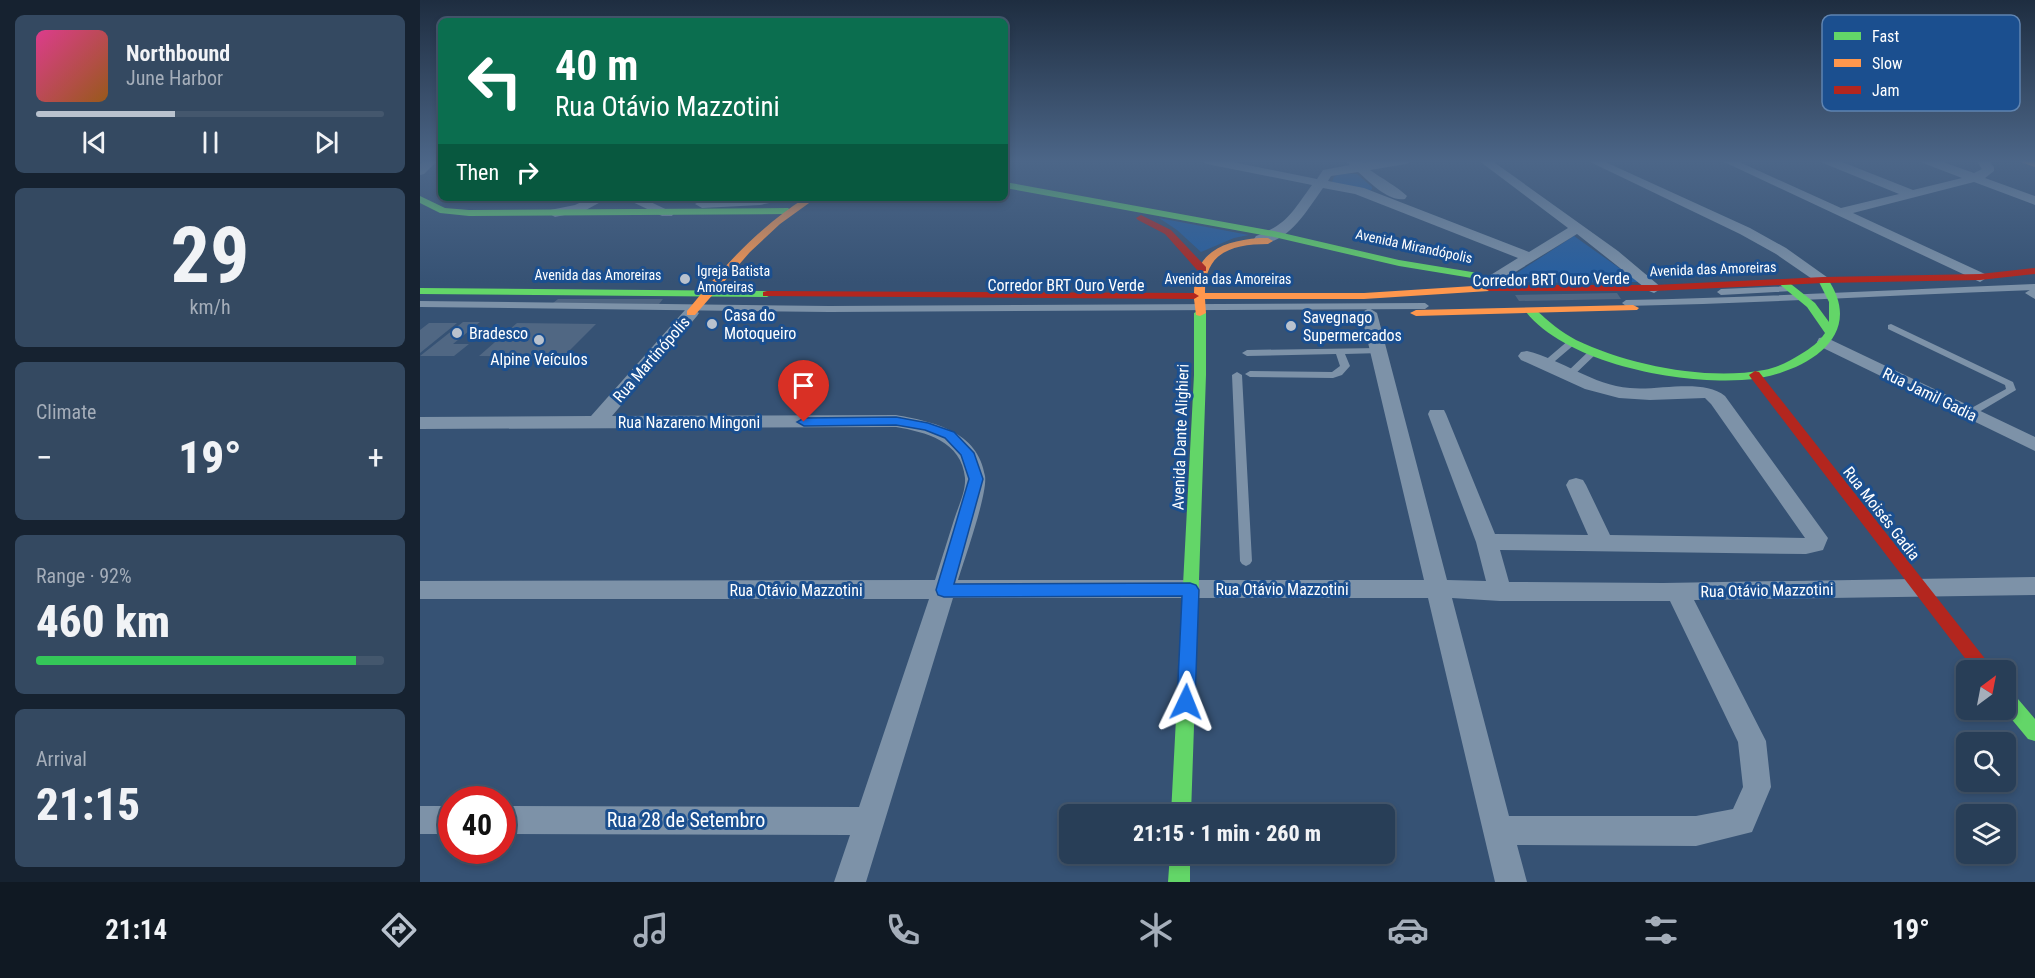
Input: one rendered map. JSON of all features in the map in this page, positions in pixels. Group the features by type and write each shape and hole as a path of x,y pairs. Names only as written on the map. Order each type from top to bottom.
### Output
{"main road":[{"path":"424,201 444,210 544,215 788,211"},
{"name":"Rua Martinópolis","path":"700,302 746,251 788,211 806,201"},
{"path":"1058,201 1131,215 1158,225 1180,242 1202,269 1220,251 1236,244 1258,240 1399,263"},
{"name":"Avenida Mirandópolis","path":"1094,201 1274,234 1399,263 1494,279 1569,288"},
{"name":"Avenida Dante Alighieri","path":"1181,804 1200,375 1202,269"},
{"name":"Avenida das Amoreiras","path":"420,309 871,295 1201,304 1369,314 1532,312 1806,300 1830,290 2035,271"},
{"name":"Avenida das Amoreiras","path":"420,291 700,302 1201,304 1478,288 1787,286 1830,290 1874,298 2009,296 2035,292"},
{"path":"1787,286 1806,300 1822,317 1828,338"},
{"path":"1532,312 1537,320 1550,330 1572,342 1593,352 1646,367 1717,375 1755,375 1778,370 1809,354 1828,338 1836,316 1830,290"},
{"name":"Rua Moisés Gadia","path":"1755,375 1976,660"},
{"path":"2016,712 2033,738"},
{"path":"1179,882 1180,864"}],"street":[{"path":"544,215 579,208 594,201"},
{"path":"639,201 667,213"},
{"path":"695,201 716,212"},
{"path":"702,204 757,201"},
{"path":"1258,240 1282,231 1307,201"},
{"path":"1387,201 1534,254"},
{"path":"1413,201 1534,254"},
{"path":"1541,201 1613,254 1654,288"},
{"path":"1681,201 1745,231 1781,251 1830,290"},
{"path":"1818,201 1980,277"},
{"path":"1842,212 1884,201"},
{"path":"1494,279 1578,228"},
{"name":"Rua Martinópolis","path":"596,423 700,302"},
{"path":"1369,314 1440,589 1511,882"},
{"name":"Rua Jamil Gadia","path":"1828,338 2035,445"},
{"path":"1486,543 1806,546 1815,544 1817,538 1725,409 1711,394 1702,392 1631,394 1600,387 1536,360"},
{"path":"1437,414 1486,543 1500,592"},
{"name":"Rua Nazareno Mingoni","path":"420,423 896,421 928,427 950,435 968,453 976,479 944,590 850,882"},
{"path":"1576,485 1604,544"},
{"name":"Rua Otávio Mazzotini","path":"420,590 1440,589 1500,592 2035,586"},
{"path":"1499,830 1696,831 1742,822 1757,787 1752,741 1677,591"},
{"path":"420,820 438,820"},
{"name":"Rua 28 de Setembro","path":"516,820 869,821"}],"lane":[{"path":"1830,290 1993,281 2035,276"},
{"name":"Corredor BRT Ouro Verde","path":"1201,304 1372,301 1482,294 1716,292 1787,286"},
{"path":"420,296 700,302"},
{"name":"Corredor BRT Ouro Verde","path":"1201,304 1373,307 1806,300"},
{"path":"420,304 700,302"},
{"path":"1891,327 2010,384 2012,390 1970,413"},
{"path":"1536,360 1572,342"},
{"path":"1246,353 1378,352"},
{"path":"1569,375 1593,352"},
{"path":"1250,374 1333,375 1339,373 1345,366 1341,353"},
{"path":"1237,375 1246,561"}],"shaded area":[{"path":"1159,218 1249,235 1234,238 1201,252 1177,230"},
{"path":"1574,236 1639,282 1534,283 1509,278"}],"building":[{"path":"1617,293 1621,299 1519,301 1515,295"},
{"path":"558,299 663,299 659,304 553,303"},
{"name":"Bradesco","path":"463,322 480,322 453,344 469,344 454,356 420,356"},
{"path":"429,323 457,323 420,353 420,330"},
{"name":"Alpine Veículos","path":"517,323 596,324 563,357 479,356"}],"traffic: fast":[{"path":"424,201 443,211 469,213 788,211"},
{"path":"1094,201 1274,234 1399,263 1478,276"},
{"path":"1532,312 1566,339 1614,359 1693,375 1719,377 1764,374 1796,362 1826,340 1833,327 1835,308 1830,291 1823,280"},
{"path":"1783,283 1811,305 1831,333"},
{"path":"420,291 767,294"},
{"path":"1181,804 1200,375 1200,313"},
{"path":"2016,710 2035,733"},
{"path":"1179,882 1180,864"}],"traffic: slow":[{"path":"691,313 732,265 761,236 806,201"},
{"path":"1200,313 1200,280 1206,262 1213,255 1230,246 1239,243 1268,241"},
{"path":"1194,296 1364,296 1489,288"},
{"path":"1416,313 1633,308"}],"traffic: jam":[{"path":"1141,218 1168,232 1202,269"},
{"path":"1489,288 1654,288 1823,280 1980,277 2035,271"},
{"path":"767,294 1194,296"},
{"path":"1755,375 1976,660"}],"place":[{"name":"Igreja Batista Amoreiras","path":"685,279"},
{"name":"Casa do Motoqueiro","path":"712,324"},
{"name":"Savegnago Supermercados","path":"1291,326"},
{"name":"Bradesco","path":"457,333"},
{"name":"Alpine Veículos","path":"539,340"}],"route":[{"path":"804,422 896,421 928,427 950,435 968,453 976,479 944,590 1190,590 1186,702"}]}
